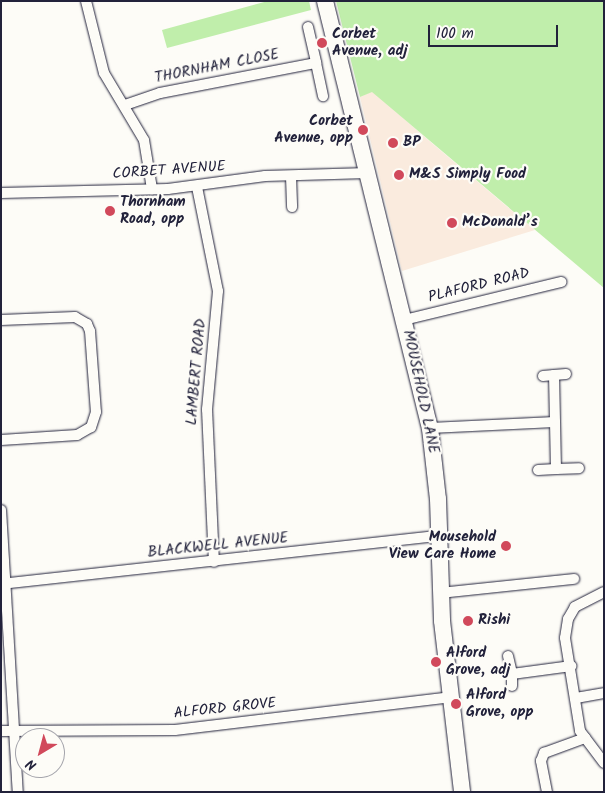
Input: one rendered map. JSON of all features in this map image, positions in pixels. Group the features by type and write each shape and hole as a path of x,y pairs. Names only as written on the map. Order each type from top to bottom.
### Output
{"highway":[{"name":"MOUSEHOLD LANE","path":"325,1 430,428 438,499 440,593 462,792"}],"street":[{"path":"86,1 99,62 112,88 125,105 144,140 152,189"},
{"path":"308,27 323,96"},
{"name":"THORNHAM CLOSE","path":"125,105 160,94 316,63"},
{"name":"CORBET AVENUE","path":"1,193 197,187 265,176 368,173"},
{"path":"291,176 292,207"},
{"name":"LAMBERT ROAD","path":"197,187 218,292 207,409 214,562"},
{"name":"PLAFORD ROAD","path":"404,320 561,282"},
{"path":"1,320 76,317 87,324 90,331 96,412 91,427 77,435 1,440"},
{"path":"543,376 566,374"},
{"path":"554,375 556,469"},
{"path":"430,428 555,422"},
{"path":"538,470 579,468"},
{"path":"1,510 4,584 15,732"},
{"name":"BLACKWELL AVENUE","path":"4,584 438,536"},
{"path":"440,593 574,579"},
{"path":"604,592 582,602 568,618 565,638 576,698 577,721 585,738 604,763"},
{"path":"508,656 512,674 512,686"},
{"path":"512,674 570,666"},
{"path":"576,698 604,693"},
{"name":"ALFORD GROVE","path":"65,731 175,730 450,697"},
{"name":"ALFORD GROVE","path":"1,731 15,732"},
{"path":"547,792 541,761 544,753 585,738"},
{"path":"17,778 18,792"}],"shaded area":[{"path":"372,91 535,230 402,271 360,97"}],"green space":[{"path":"268,1 309,1 311,10 167,48 162,30"},
{"path":"336,1 604,1 604,288 372,92 360,97"}],"place":[{"name":"Corbet Avenue, adj","path":"322,43"},
{"name":"Corbet Avenue, opp","path":"363,130"},
{"name":"BP","path":"393,143"},
{"name":"M&S Simply Food","path":"399,175"},
{"name":"Thornham Road, opp","path":"110,211"},
{"name":"McDonald’s","path":"452,223"},
{"name":"Mousehold View Care Home","path":"506,546"},
{"name":"Rishi","path":"468,621"},
{"name":"Alford Grove, adj","path":"436,662"},
{"name":"Alford Grove, opp","path":"456,704"}]}
